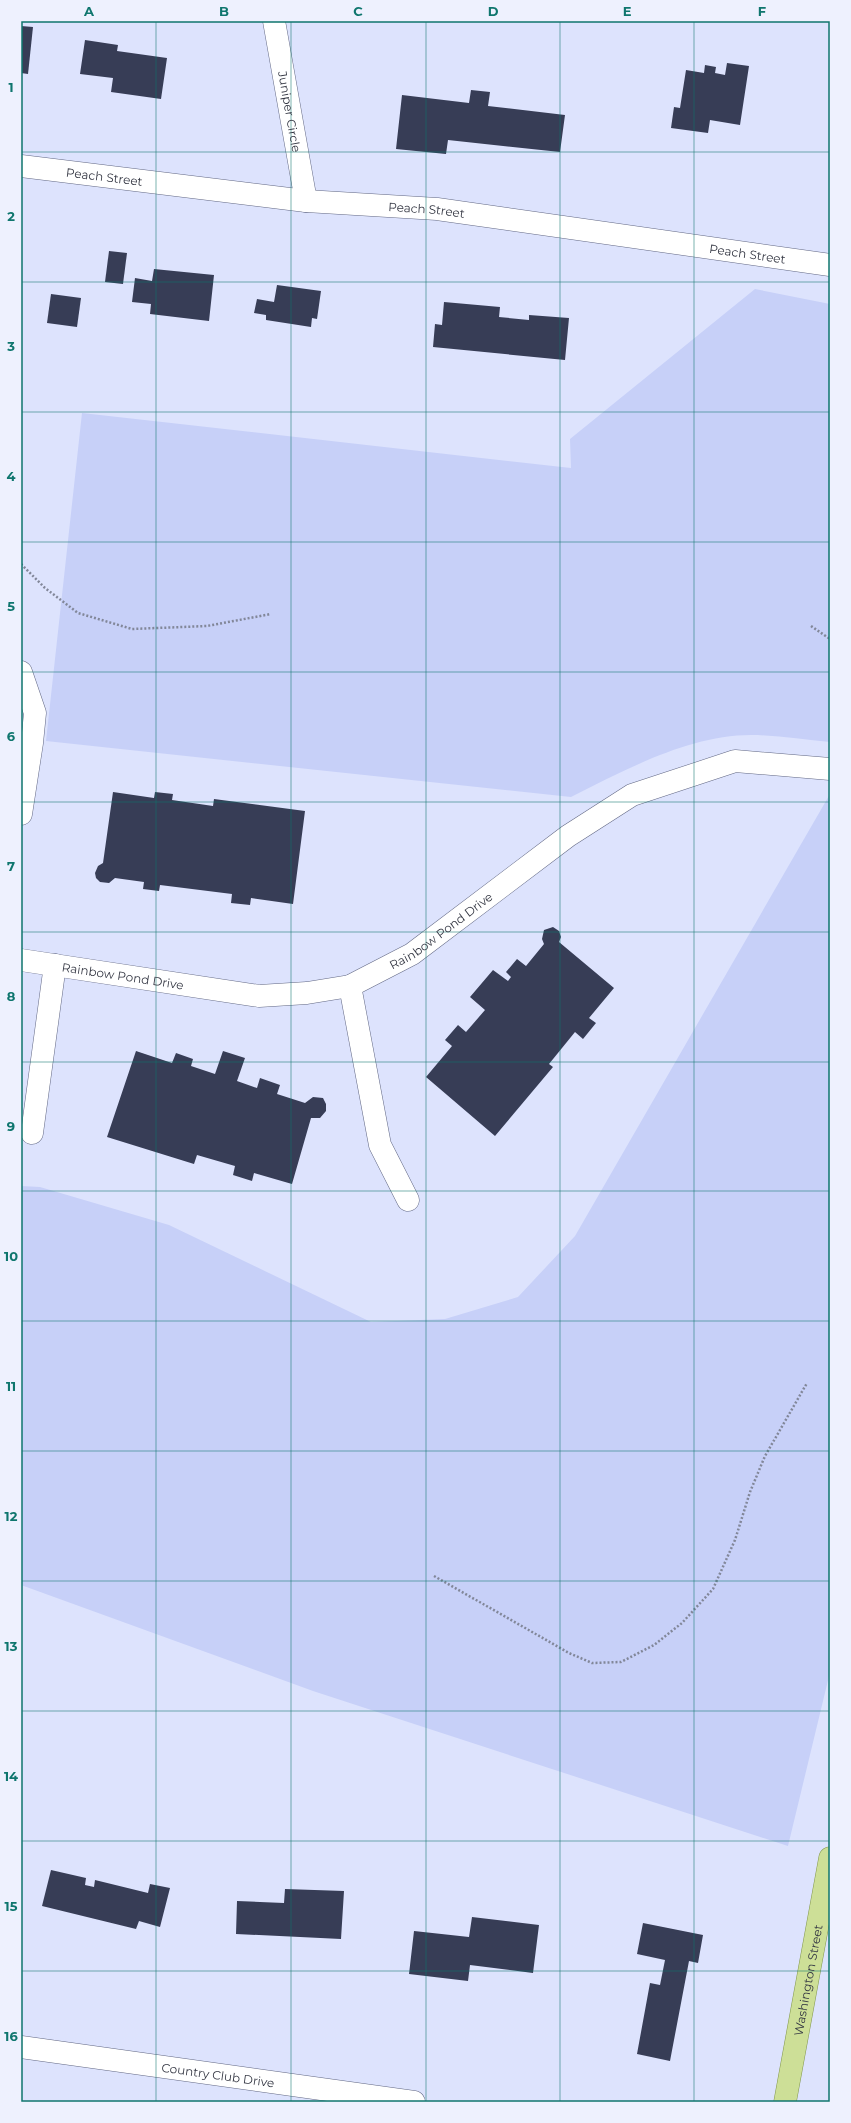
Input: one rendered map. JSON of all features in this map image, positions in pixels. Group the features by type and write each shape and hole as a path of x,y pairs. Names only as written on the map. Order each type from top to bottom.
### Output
{"main road":[{"name":"Washington Street","path":"785,2102 830,1858"}],"street":[{"name":"Juniper Circle","path":"274,21 306,201"},
{"name":"Peach Street","path":"21,166 306,201 436,209 830,265"},
{"path":"21,672 35,713 21,814"},
{"name":"Rainbow Pond Drive","path":"21,960 259,996 307,993 350,986 412,954 568,836 632,795 735,761 830,769"},
{"path":"32,1133 55,965"},
{"path":"350,986 380,1145 408,1200"},
{"name":"Country Club Drive","path":"21,2047 414,2102"}],"path":[{"path":"21,564 45,588 78,613 132,629 207,626 271,614"},
{"path":"811,626 830,639"},
{"path":"434,1576 569,1653 592,1664 621,1662 654,1645 682,1623 713,1589 735,1540 750,1492 765,1456 807,1383"}],"shaded area":[{"path":"755,289 830,304 830,742 761,735 728,737 704,741 681,747 658,756 571,797 46,741 82,413 571,468 570,439"},
{"path":"830,794 830,1672 788,1846 313,1691 21,1585 21,1186 40,1187 169,1225 371,1322 445,1319 518,1297 575,1236"}],"building":[{"path":"21,26 33,27 28,74 21,73"},
{"path":"85,40 118,45 117,51 167,58 161,99 111,92 113,78 80,74"},
{"path":"727,63 749,66 740,125 710,120 708,133 671,128 674,107 680,108 686,70 704,73 705,65 716,67 715,73 725,75"},
{"path":"471,90 490,92 488,106 565,115 560,152 448,140 446,154 396,149 402,95 469,103"},
{"path":"109,251 127,253 123,284 105,282"},
{"path":"154,269 214,275 209,321 150,314 151,304 132,302 135,278 152,281"},
{"path":"277,285 321,291 317,319 312,318 311,327 266,320 266,315 254,313 257,299 274,302"},
{"path":"51,294 81,298 77,327 47,323"},
{"path":"444,302 500,307 499,317 529,320 529,315 569,318 565,360 433,347 435,324 442,325"},
{"path":"113,792 154,798 155,792 173,794 172,800 213,806 214,799 305,811 293,904 251,898 250,905 231,903 232,894 160,885 159,891 143,889 144,882 115,878 109,883 100,882 96,878 95,873 98,866 103,863"},
{"path":"553,927 559,931 561,937 559,942 614,988 589,1018 596,1023 583,1039 575,1032 549,1064 553,1067 495,1136 426,1077 452,1046 445,1040 458,1025 466,1032 485,1010 470,997 493,970 508,981 511,977 506,972 517,959 526,966 544,944 542,939 544,930"},
{"path":"136,1051 172,1063 176,1053 193,1059 191,1066 215,1074 223,1051 245,1058 237,1081 257,1088 260,1078 280,1085 277,1094 305,1103 313,1097 323,1098 326,1104 326,1111 320,1118 311,1118 292,1184 254,1173 252,1181 233,1175 235,1166 197,1155 194,1164 107,1137"},
{"path":"51,1870 86,1878 85,1885 94,1887 95,1880 148,1893 150,1884 170,1888 160,1927 139,1921 136,1929 42,1906"},
{"path":"285,1889 344,1891 341,1939 236,1934 237,1901 284,1903"},
{"path":"472,1917 539,1925 533,1973 470,1965 468,1981 409,1974 414,1931 469,1937"},
{"path":"643,1923 703,1935 698,1963 689,1961 670,2061 637,2054 650,1983 660,1985 665,1960 637,1954"}]}
